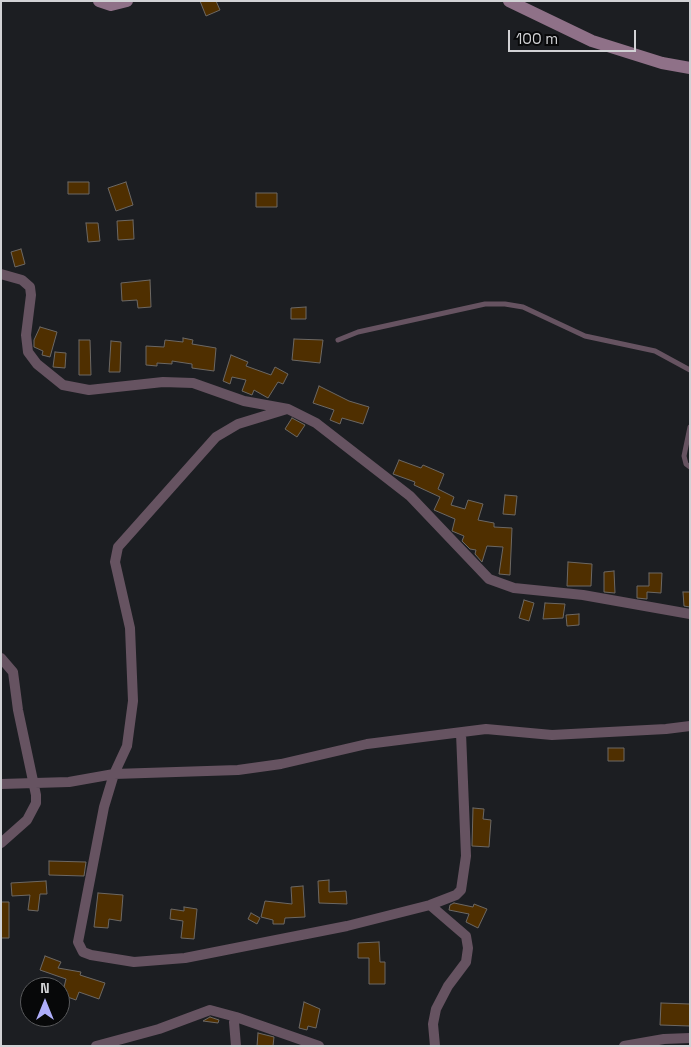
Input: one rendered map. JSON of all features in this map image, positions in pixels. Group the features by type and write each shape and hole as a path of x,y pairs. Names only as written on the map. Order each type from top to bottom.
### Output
{"main road":[{"path":"100,1 110,5 127,1"},
{"path":"509,1 592,41 662,63 690,68"}],"street":[{"path":"1,274 22,280 30,287 31,294 26,335 28,352 36,364 63,385 89,390 163,382 193,383 244,401 288,409 316,423 410,496 489,579 514,588 583,595 690,614"},
{"path":"288,409 238,424 216,436 118,546 115,562 130,628 133,701 127,746 114,774 104,807 78,942 84,952 134,962 186,958 347,926 430,905 456,895 461,890 466,856 461,733"},
{"path":"1,658 13,672 24,742 35,784 36,803 28,820 1,843"},
{"path":"1,784 69,782 114,774 238,770 281,764 367,744 486,729 552,734 690,726"},
{"path":"430,905 466,936 468,948 466,962 448,986 436,1009 433,1024 435,1046"},
{"path":"96,1046 159,1029 210,1010 236,1017 319,1046"},
{"path":"236,1017 234,1022 236,1046"},
{"path":"624,1046 664,1039 690,1038"}],"lane":[{"path":"338,340 358,332 485,304 506,304 523,307 585,336 655,351 690,370"},
{"path":"690,427 684,456 686,464 690,467"}],"building":[{"path":"200,1 216,1 220,10 206,16"},
{"path":"68,182 89,182 89,194 68,194"},
{"path":"126,182 133,205 116,211 108,188"},
{"path":"256,193 277,193 277,207 256,207"},
{"path":"133,220 134,239 118,240 117,221"},
{"path":"86,223 98,223 100,241 88,242"},
{"path":"21,249 25,264 15,267 11,252"},
{"path":"150,280 151,307 138,308 137,300 122,301 121,283"},
{"path":"306,307 306,319 291,319 291,308"},
{"path":"40,327 57,332 50,357 42,355 43,351 34,347 34,340"},
{"path":"183,338 193,340 192,344 216,348 214,371 192,368 192,364 172,361 172,364 157,363 157,366 146,365 146,346 164,347 165,340 183,342"},
{"path":"294,339 323,340 320,363 292,360"},
{"path":"79,340 90,340 91,375 79,375"},
{"path":"111,341 121,342 120,372 109,372"},
{"path":"55,352 66,353 65,368 53,367"},
{"path":"231,355 248,362 246,366 271,375 275,367 288,374 283,384 278,382 268,398 254,390 252,395 242,391 246,380 232,377 230,384 223,381"},
{"path":"319,386 349,401 369,407 363,424 342,418 340,424 330,420 334,410 313,403"},
{"path":"292,418 305,425 297,437 285,429"},
{"path":"399,460 421,468 423,465 444,474 438,489 454,497 451,505 465,509 468,500 483,504 478,520 494,523 494,527 512,528 510,575 499,574 503,547 487,546 482,562 475,554 476,550 470,549 462,541 464,536 452,531 455,519 434,510 440,497 414,485 415,482 393,474"},
{"path":"505,495 517,496 515,515 503,514"},
{"path":"568,562 592,564 591,586 567,586"},
{"path":"614,571 615,593 604,592 604,572"},
{"path":"649,573 662,573 661,593 647,592 647,599 637,598 637,586 649,586"},
{"path":"683,592 690,592 690,607 684,606"},
{"path":"524,600 534,603 529,621 519,618"},
{"path":"545,603 565,604 563,618 543,619"},
{"path":"579,614 579,625 567,626 566,615"},
{"path":"608,748 624,748 624,761 608,761"},
{"path":"473,808 484,809 483,819 491,820 489,847 472,846"},
{"path":"49,861 86,862 84,876 49,875"},
{"path":"329,880 329,892 346,891 347,904 319,903 318,881"},
{"path":"46,881 47,894 40,894 38,911 28,910 30,895 12,896 11,883"},
{"path":"303,886 305,917 285,918 284,924 273,924 273,920 261,917 265,901 292,904 291,887"},
{"path":"98,893 123,895 121,921 109,919 108,928 94,927"},
{"path":"1,902 9,902 9,938 1,938"},
{"path":"454,903 473,907 474,904 487,909 478,928 466,922 469,914 449,910 450,905"},
{"path":"184,907 197,909 194,939 181,938 183,921 170,919 171,909 184,911"},
{"path":"251,913 260,918 257,924 248,919"},
{"path":"379,942 380,962 385,962 385,984 369,984 369,958 358,958 358,943"},
{"path":"45,956 61,962 58,968 81,972 80,975 105,983 99,999 79,992 76,1000 70,998 70,977 60,977 40,970"},
{"path":"304,1002 320,1009 316,1028 308,1026 307,1030 299,1028"},
{"path":"661,1003 690,1004 690,1026 660,1025"},
{"path":"210,1017 219,1020 218,1023 203,1021"},
{"path":"258,1033 274,1037 273,1046 257,1046"}]}
